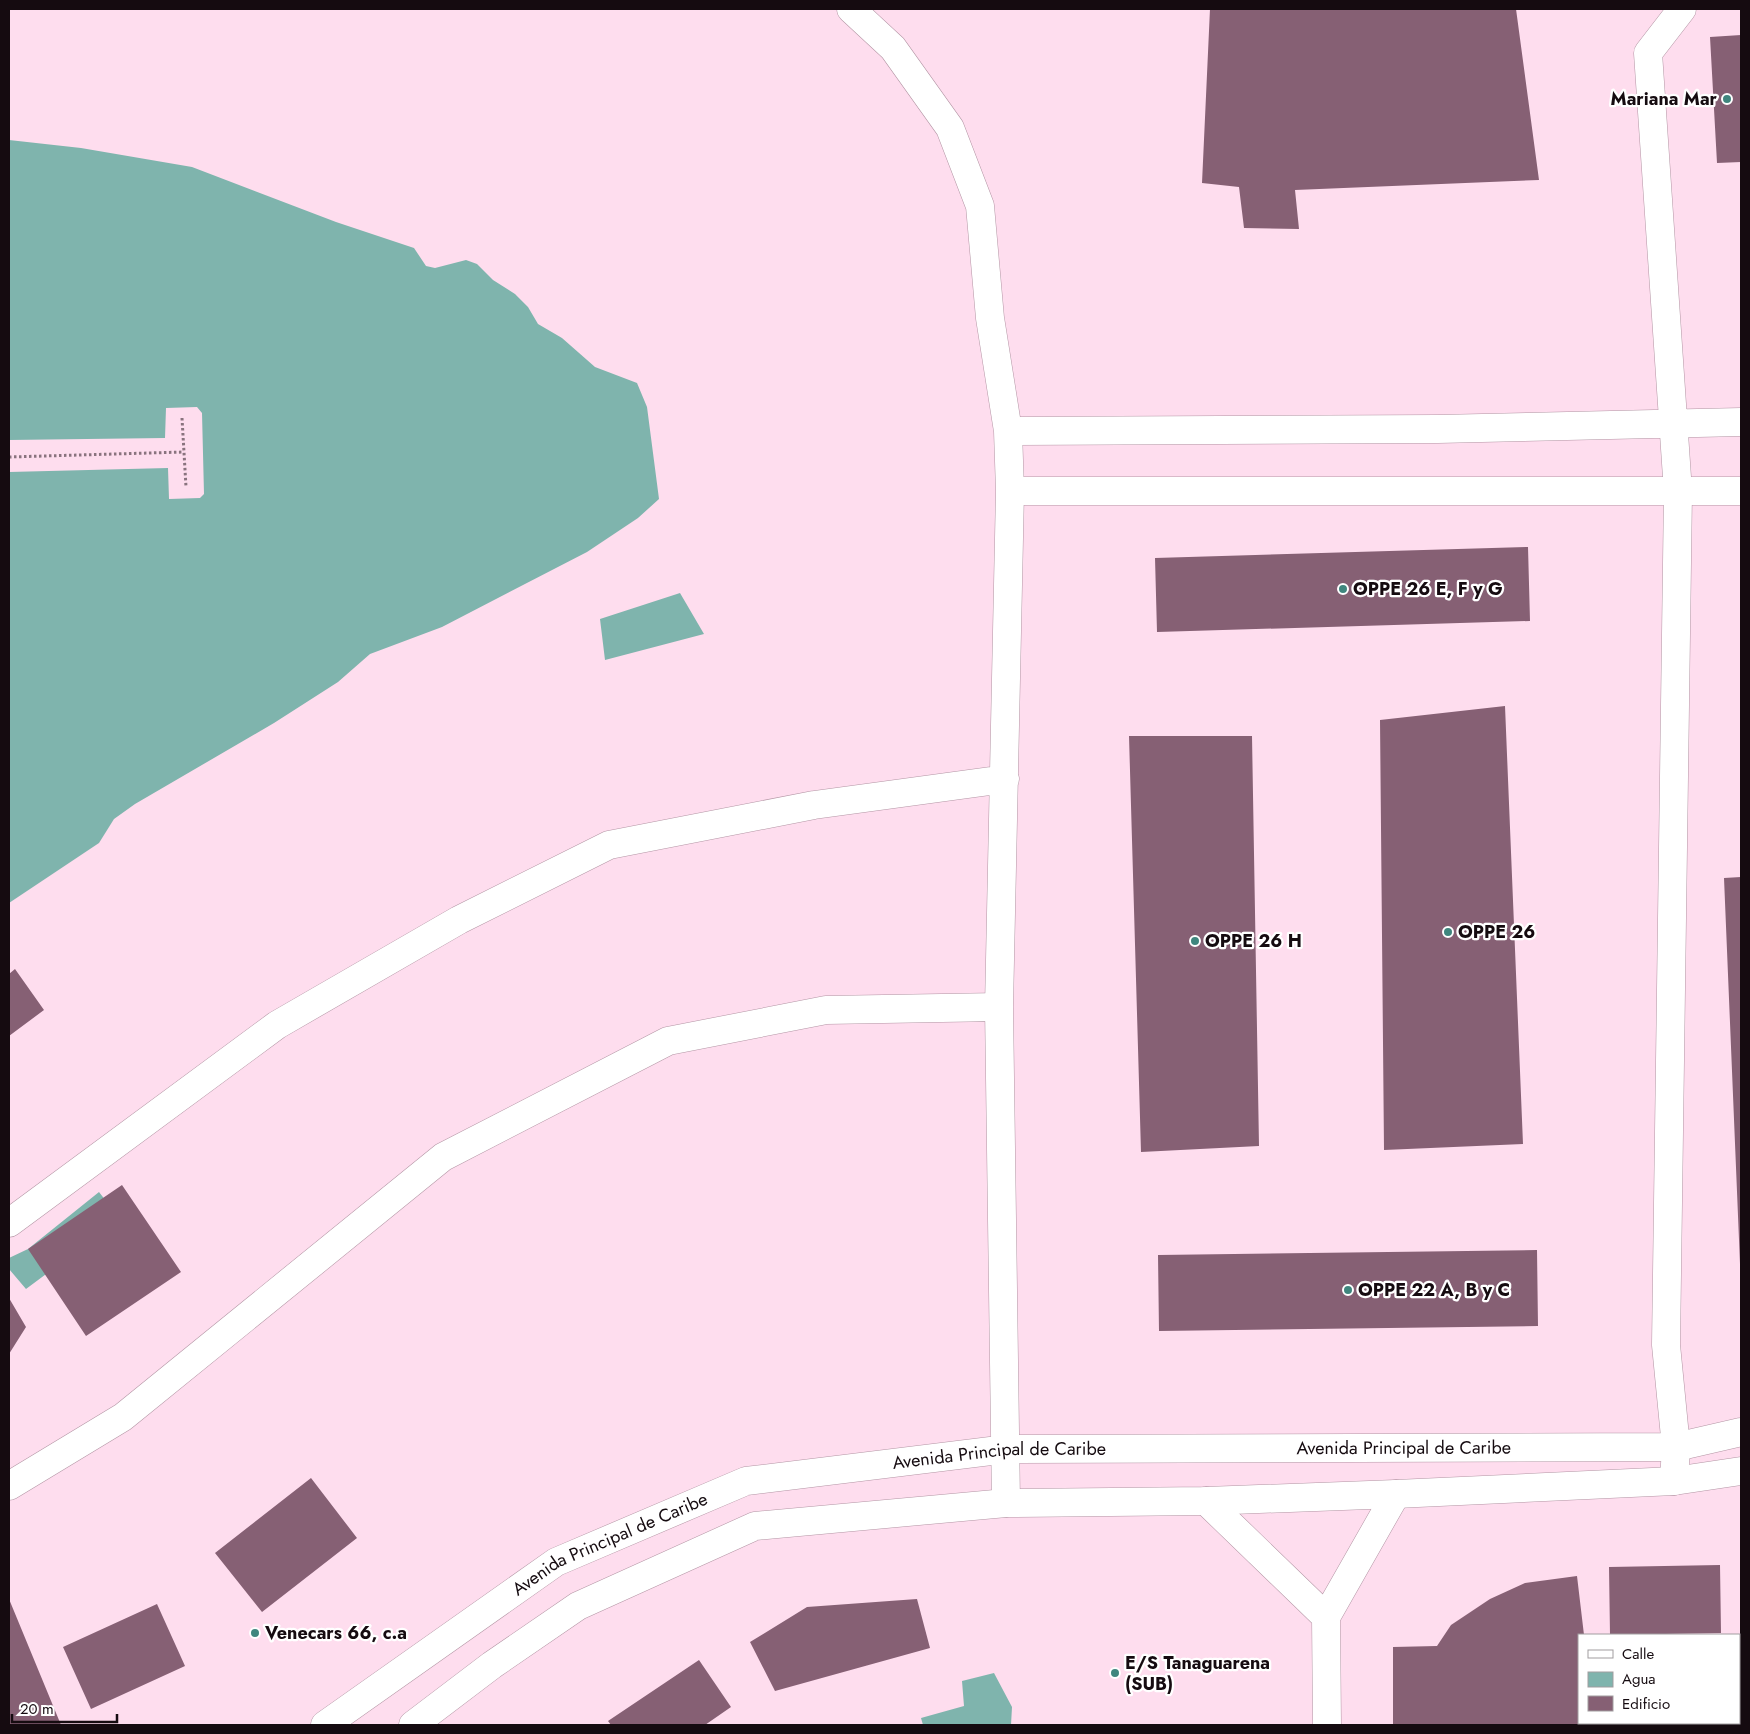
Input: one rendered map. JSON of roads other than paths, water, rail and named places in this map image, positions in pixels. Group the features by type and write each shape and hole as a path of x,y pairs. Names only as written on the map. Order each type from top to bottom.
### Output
{"street":[{"path":"851,9 893,48 950,128 980,206 990,318 1008,431 1010,491 999,1007 1007,1449 1006,1504"},
{"path":"1674,1481 1676,1447 1666,1345 1678,492 1648,53 1682,9"},
{"path":"1008,431 1429,429 1741,422"},
{"path":"1010,491 1741,491"},
{"path":"9,1223 277,1025 459,920 609,845 814,805 1005,779"},
{"path":"9,1486 123,1417 443,1157 668,1041 826,1010 999,1007"},
{"name":"Avenida Principal de Caribe","path":"325,1725 556,1562 746,1481 1007,1449 1676,1447 1741,1432"},
{"path":"413,1725 492,1665 578,1606 755,1526 1006,1504 1206,1501 1396,1494 1674,1481 1741,1471"},
{"path":"1327,1725 1326,1617 1396,1494"},
{"path":"1206,1501 1326,1617"}],"water":[{"path":"9,140 81,148 192,167 336,222 414,248 426,266 435,268 466,260 477,264 493,280 515,294 528,307 538,324 562,338 595,367 637,383 647,407 659,499 638,518 587,552 442,627 370,654 338,682 274,723 135,804 114,819 99,843 9,903 9,472 168,468 169,499 200,498 204,494 202,413 197,407 166,408 165,438 9,440"},
{"path":"680,593 704,634 605,660 600,619"},
{"path":"99,1192 120,1219 26,1289 9,1269 9,1258 28,1249"},
{"path":"994,1673 1012,1707 1011,1725 923,1725 921,1718 964,1706 962,1681"}],"place":[{"name":"Mariana Mar","path":"1727,99"},
{"name":"OPPE 26 E, F y G","path":"1343,589"},
{"name":"OPPE 26","path":"1448,932"},
{"name":"OPPE 26 H","path":"1195,941"},
{"name":"OPPE 22 A, B y C","path":"1348,1290"},
{"name":"Venecars 66, c.a","path":"255,1633"},
{"name":"E/S Tanaguarena (SUB)","path":"1115,1673"}]}
